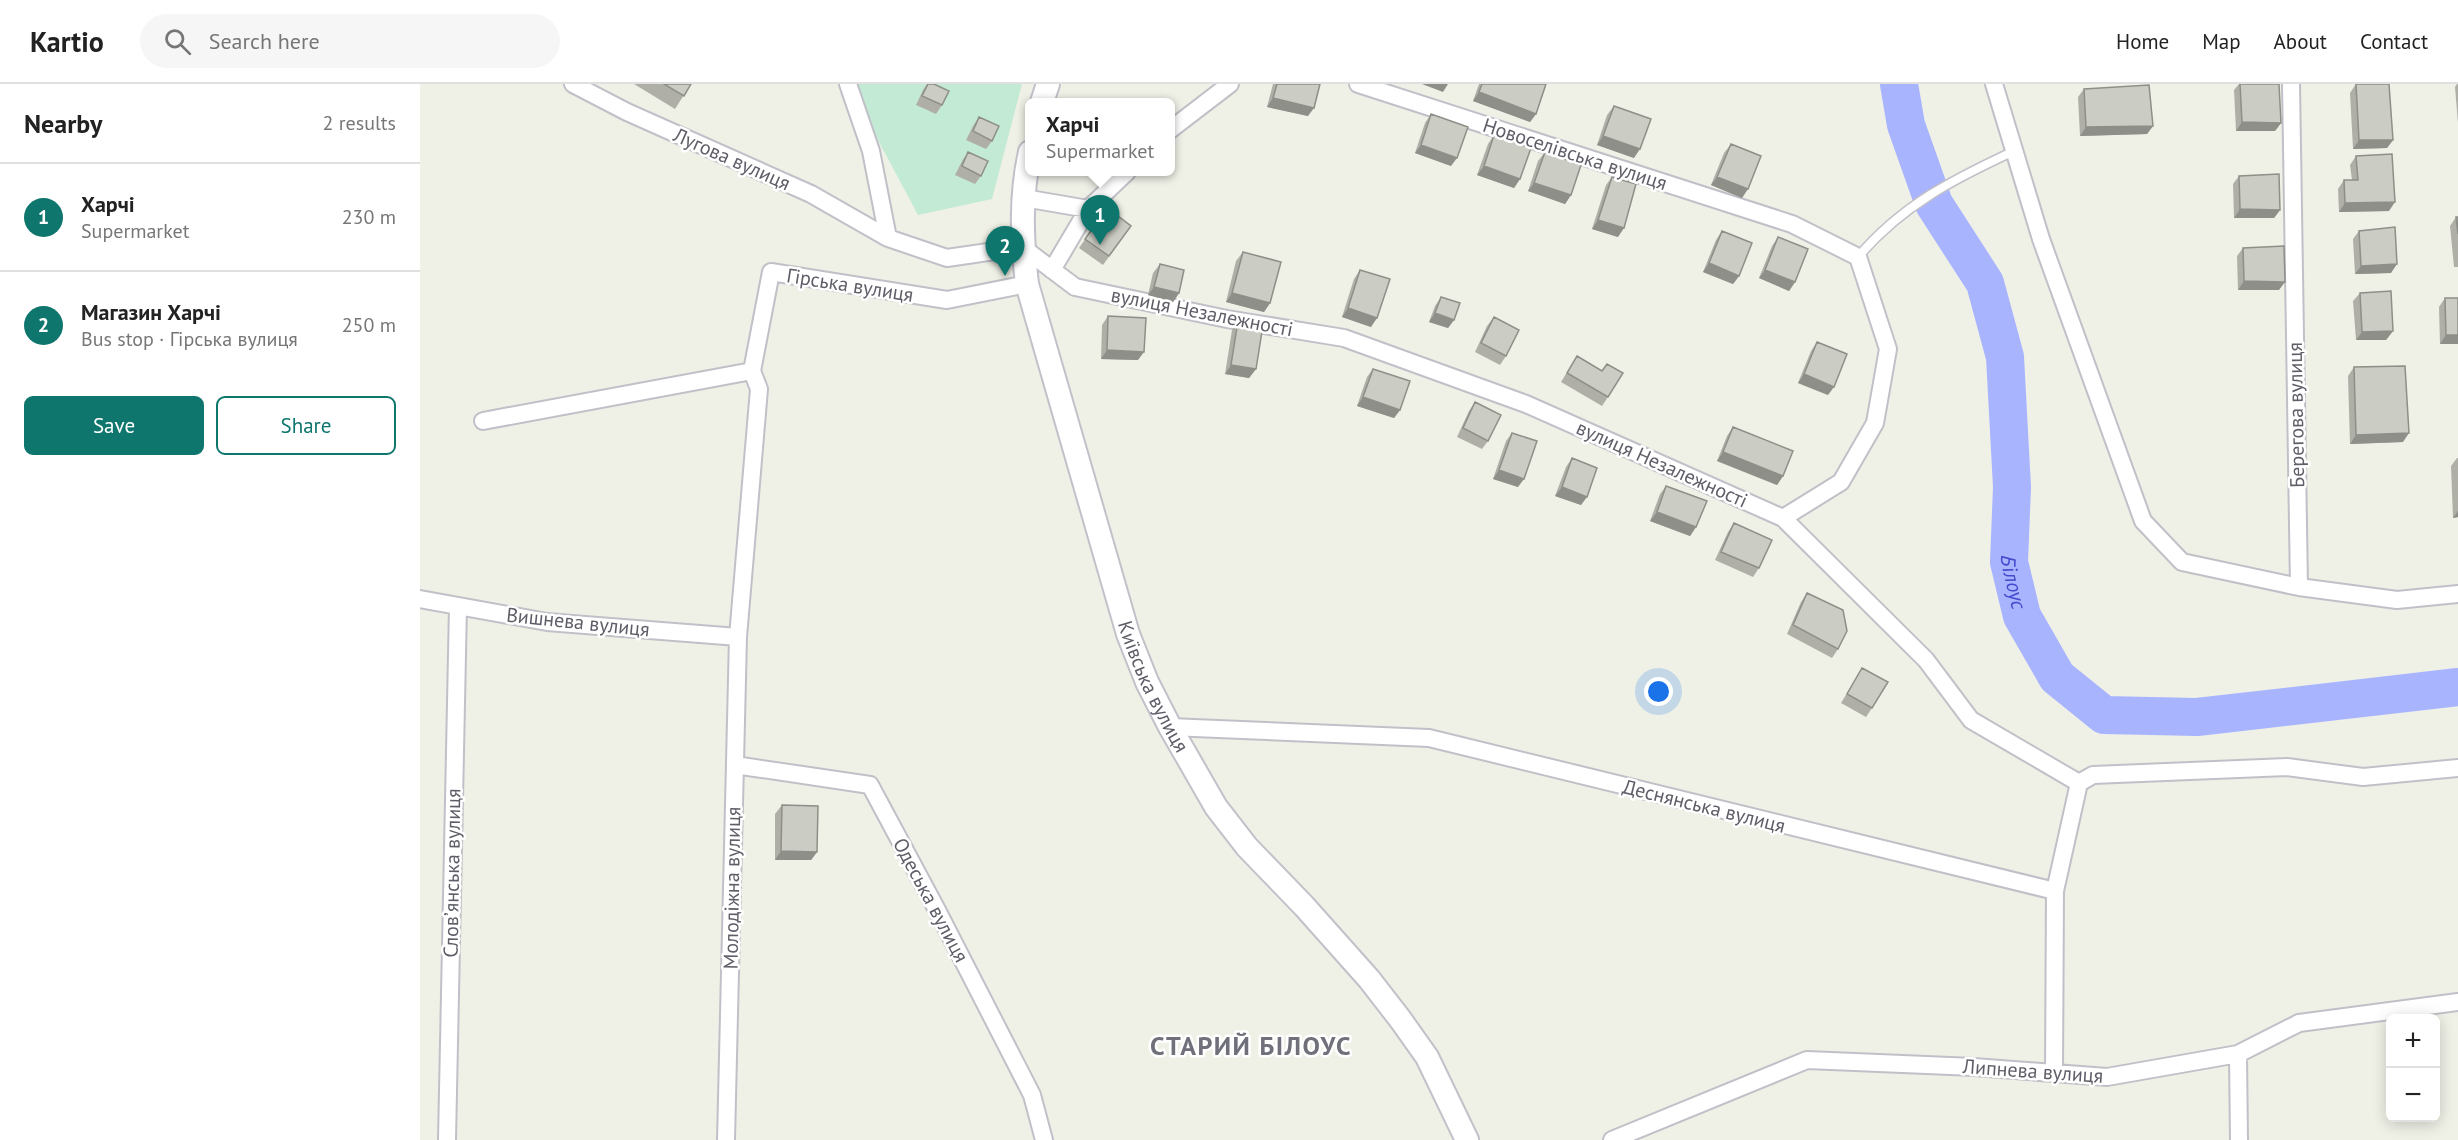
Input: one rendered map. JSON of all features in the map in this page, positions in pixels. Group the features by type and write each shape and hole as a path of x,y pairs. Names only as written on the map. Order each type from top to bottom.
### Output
{"main road":[{"name":"Київська вулиця","path":"1026,176 1023,248 1027,284 1128,634 1147,682 1216,807 1247,847 1369,979 1407,1029 1427,1057 1467,1140"}],"street":[{"name":"Лугова вулиця","path":"573,84 627,112 811,194 888,238 946,258 1023,248"},
{"path":"848,84 871,151 888,238"},
{"path":"1175,126 1230,84"},
{"name":"Новоселівська вулиця","path":"1358,84 1792,224 1858,257"},
{"path":"1994,84 2041,239 2143,521 2182,562 2299,587 2397,600 2458,594"},
{"name":"Берегова вулиця","path":"2291,84 2299,587"},
{"path":"1052,270 1088,209 1122,176"},
{"path":"1024,198 1088,209"},
{"name":"вулиця Незалежності","path":"1023,248 1075,287 1227,319 1344,338 1526,404 1783,518 1926,660 1971,720 2079,783"},
{"path":"1783,518 1841,482 1875,423 1888,349 1858,257"},
{"name":"Гірська вулиця","path":"752,371 771,272 947,300 1027,284"},
{"path":"483,421 752,371"},
{"name":"Молодіжна вулиця","path":"726,1140 738,637 759,389 752,371"},
{"name":"Вишнева вулиця","path":"420,600 547,622 738,637"},
{"name":"Словʼянська вулиця","path":"447,1140 458,606"},
{"name":"Деснянська вулиця","path":"1170,727 1429,738 2055,891"},
{"name":"Одеська вулиця","path":"735,765 870,785 938,910 1032,1095 1044,1140"},
{"path":"2054,1073 2055,891 2079,783 2093,775 2287,767 2362,777 2458,768"},
{"name":"Липнева вулиця","path":"1612,1140 1808,1060 1974,1067 2107,1077 2238,1054 2299,1023 2458,1002"},
{"path":"2238,1054 2239,1140"}],"lane":[{"path":"1858,257 1878,233 1914,204 1943,186 2014,151"}],"green space":[{"path":"848,84 1022,84 992,199 918,215"}],"building":[{"path":"664,84 691,84 684,96"},
{"path":"928,84 934,84 949,91 942,105 922,96"},
{"path":"1277,84 1320,84 1314,108 1273,98"},
{"path":"1482,84 1546,84 1536,114 1479,92"},
{"path":"2240,84 2279,84 2281,123 2242,122"},
{"path":"2356,84 2389,84 2393,140 2359,140"},
{"path":"2149,85 2153,126 2086,127 2084,89"},
{"path":"1614,106 1651,119 1640,149 1603,136"},
{"path":"1431,114 1468,127 1457,158 1421,145"},
{"path":"979,117 999,126 992,141 973,131"},
{"path":"1494,135 1531,148 1520,179 1484,166"},
{"path":"1731,144 1761,156 1748,189 1717,177"},
{"path":"968,152 988,161 981,176 962,166"},
{"path":"1545,152 1581,165 1571,195 1534,183"},
{"path":"2392,154 2395,202 2345,203 2344,180 2358,180 2356,156"},
{"path":"2279,174 2280,210 2240,209 2239,176"},
{"path":"1612,177 1636,184 1624,228 1598,220"},
{"path":"1118,216 1131,226 1109,256 1085,239 1095,225 1106,233"},
{"path":"2395,227 2397,264 2361,266 2359,231"},
{"path":"1722,231 1752,243 1739,276 1709,263"},
{"path":"1778,237 1808,249 1795,282 1765,270"},
{"path":"2284,246 2285,282 2244,281 2243,248"},
{"path":"1243,252 1281,262 1270,303 1232,293"},
{"path":"1160,264 1184,270 1179,293 1154,287"},
{"path":"1360,270 1390,279 1377,318 1348,308"},
{"path":"2391,291 2393,331 2362,332 2360,293"},
{"path":"1441,297 1460,303 1454,320 1435,313"},
{"path":"2445,298 2458,298 2458,335 2446,335"},
{"path":"1108,316 1146,318 1144,352 1107,350"},
{"path":"1494,317 1519,330 1506,356 1481,343"},
{"path":"1238,321 1263,325 1256,369 1231,365"},
{"path":"1817,342 1847,354 1834,387 1804,374"},
{"path":"1577,356 1602,371 1607,364 1623,373 1608,397 1567,373"},
{"path":"2405,366 2409,433 2356,435 2354,367"},
{"path":"1373,369 1410,381 1400,410 1363,397"},
{"path":"1475,402 1501,415 1488,441 1463,428"},
{"path":"1733,427 1793,451 1783,476 1723,452"},
{"path":"1512,433 1537,441 1524,479 1499,470"},
{"path":"1572,458 1597,468 1587,497 1562,487"},
{"path":"1666,486 1707,501 1696,527 1657,512"},
{"path":"1734,523 1772,540 1759,568 1721,552"},
{"path":"1807,593 1843,610 1847,631 1838,649 1793,625"},
{"path":"1862,668 1888,682 1872,708 1847,694"},
{"path":"782,805 818,806 817,852 781,851"}],"waterway":[{"name":"Білоус","path":"1899,84 1906,125 1934,204 1985,283 2005,357 2012,487 2009,562 2022,616 2057,677 2104,715 2197,717 2458,687"}],"place":[{"name":"Харчі","path":"1100,245"},
{"name":"Магазин Харчі","path":"1005,276"}],"district":[{"name":"СТАРИЙ БІЛОУС","path":"1251,1045"}]}
